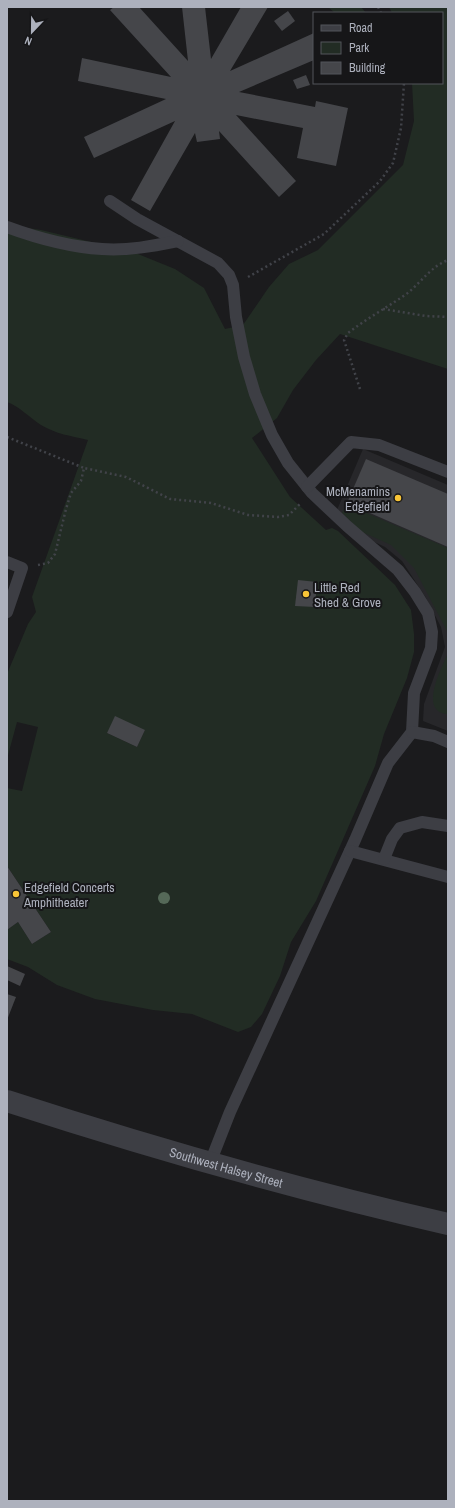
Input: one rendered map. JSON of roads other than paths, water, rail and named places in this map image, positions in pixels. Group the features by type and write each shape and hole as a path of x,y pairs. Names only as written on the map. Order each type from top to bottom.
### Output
{"street":[{"name":"Southwest Halsey Street","path":"7,1101 210,1164 349,1201 448,1224"}],"lane":[{"path":"110,201 137,219 218,263 229,275 233,285 236,317 244,357 255,394 272,435 288,463 310,490 398,570 415,592 428,614 432,632 431,648 414,693 412,732 388,763 350,851 230,1112 210,1164"},
{"path":"7,227 40,238 102,249 145,247 178,241"},
{"path":"310,490 351,442 379,445 448,472"},
{"path":"7,562 22,568 7,612"},
{"path":"412,732 434,736 448,742"},
{"path":"384,858 392,839 400,828 422,822 448,826"},
{"path":"350,851 384,858 448,877"}],"place":[{"name":"McMenamins Edgefield","path":"398,498"},
{"name":"Little Red Shed & Grove","path":"306,594"},
{"name":"Edgefield Concerts Amphitheater","path":"16,894"}]}
